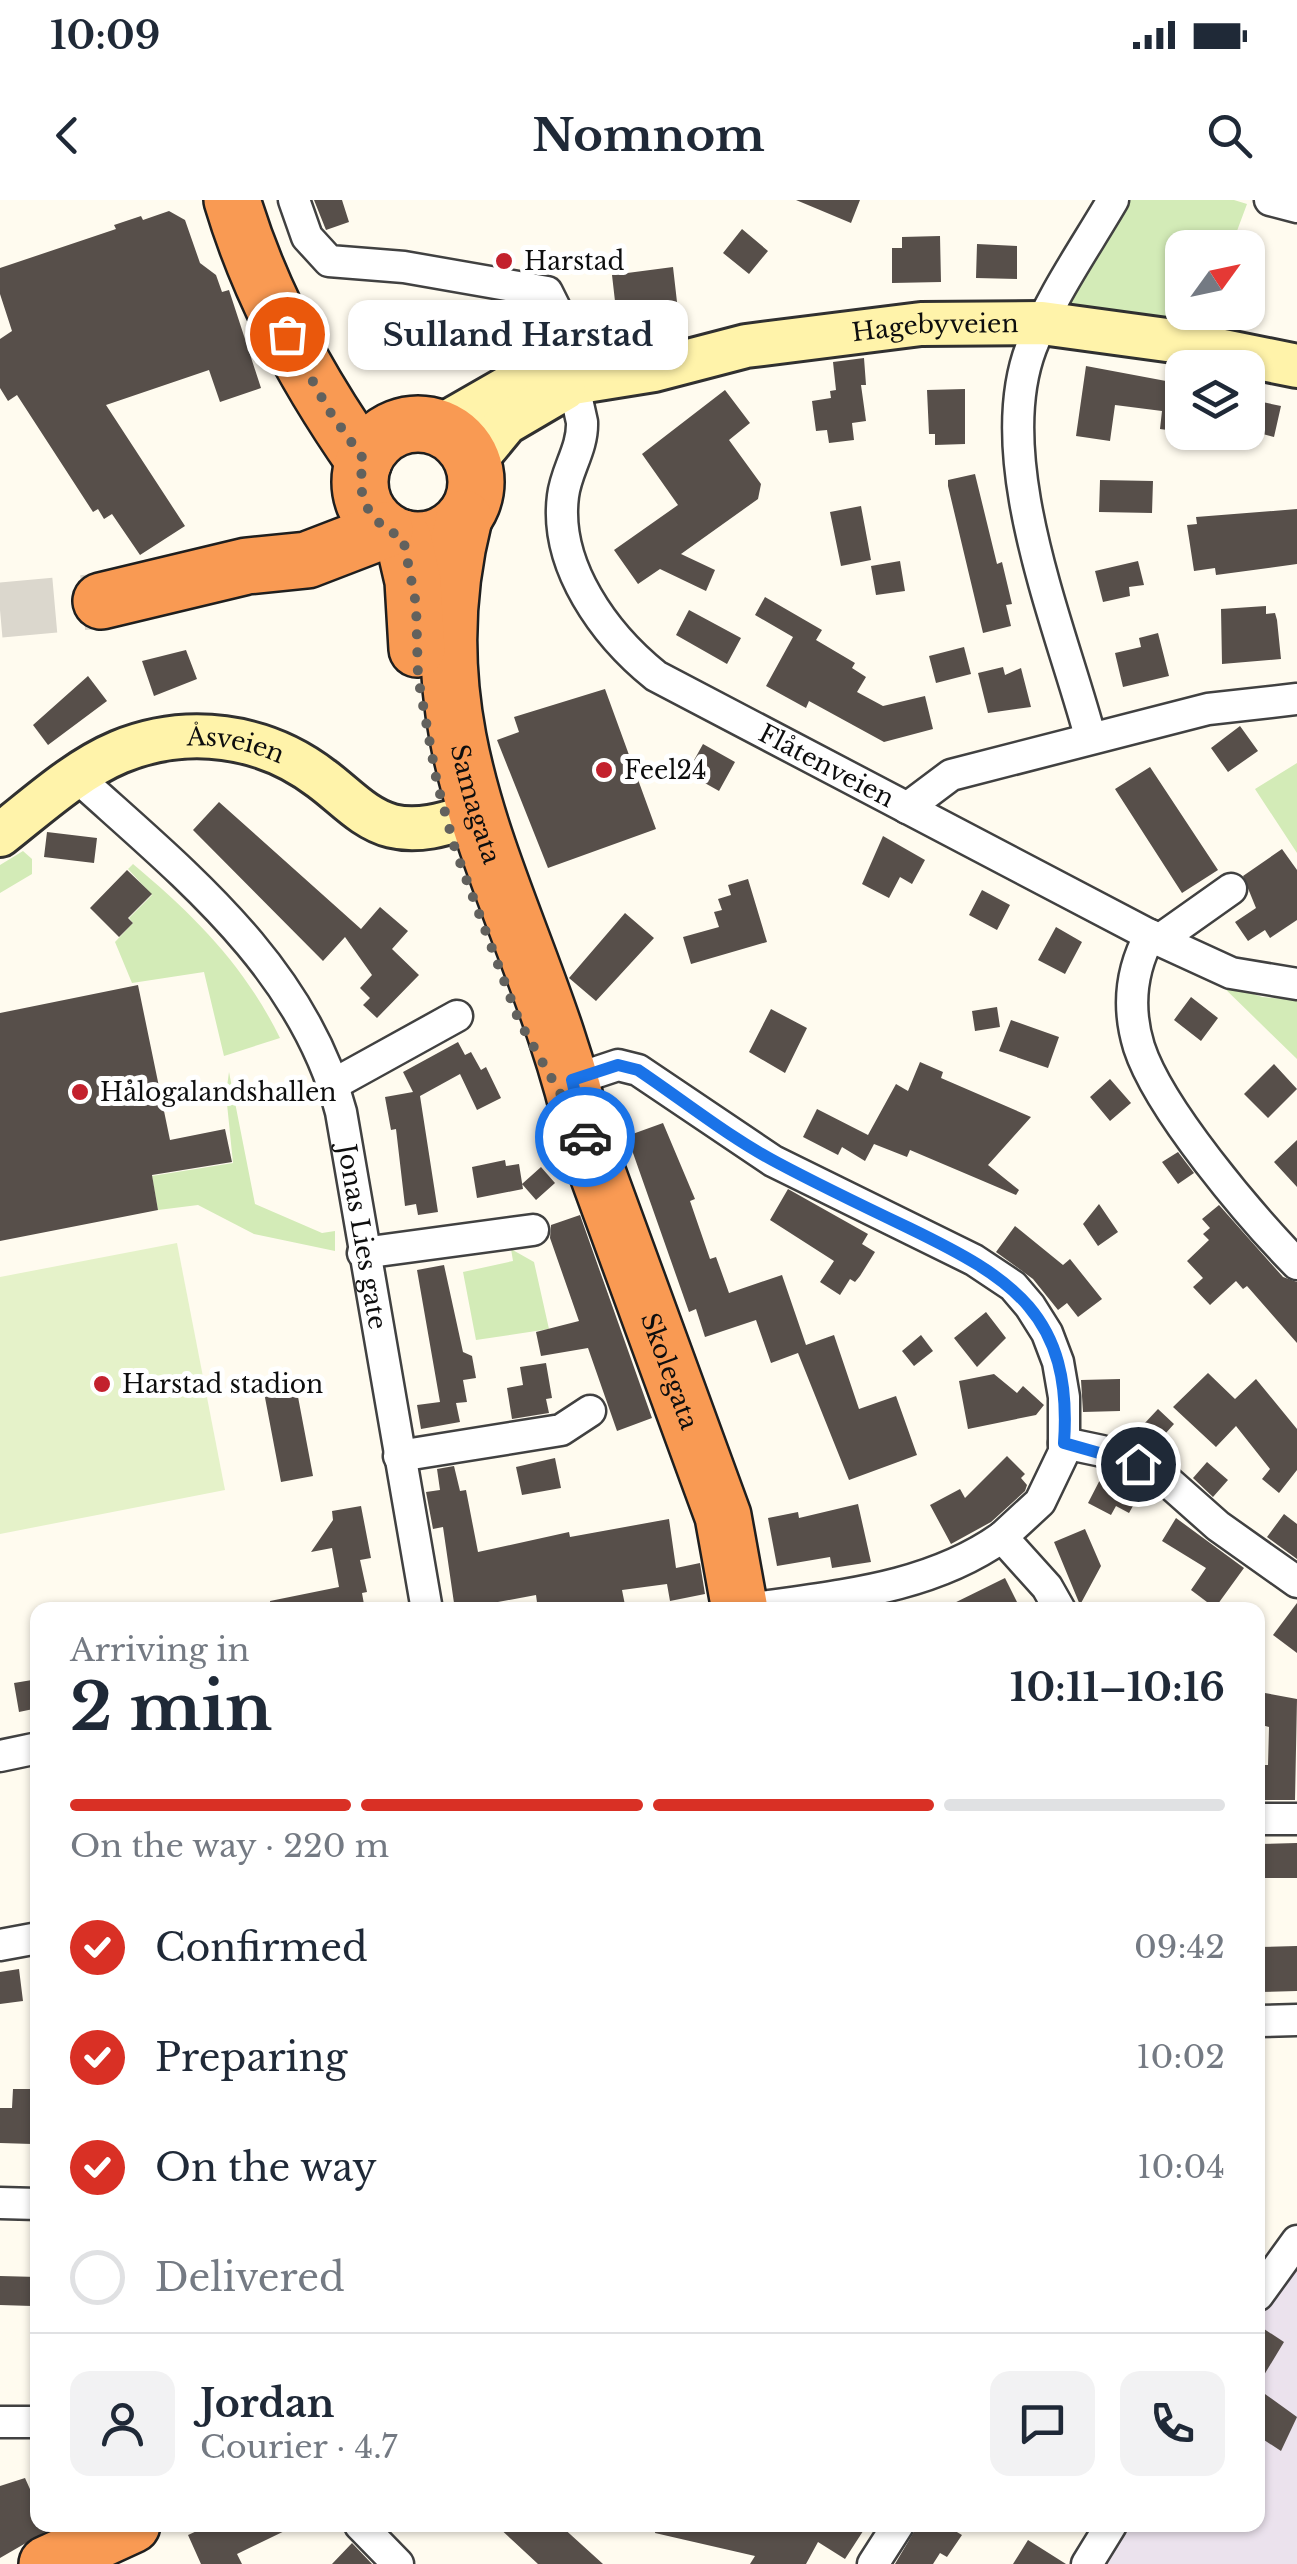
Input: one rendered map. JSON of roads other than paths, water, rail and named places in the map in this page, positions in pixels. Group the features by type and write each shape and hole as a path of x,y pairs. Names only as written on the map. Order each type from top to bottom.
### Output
{"highway":[{"name":"Samagata","path":"232,200 287,334 328,409 403,476 432,539 464,518 448,588 446,622 461,819 572,1080 585,1139"},
{"path":"101,601 247,566 307,560 403,476 368,401 326,342 252,200"},
{"name":"Samagata","path":"403,476 416,604 418,677 519,1021 585,1139"},
{"name":"Skolegata","path":"585,1139 723,1516 739,1602"},
{"path":"47,2564 117,2532"}],"main road":[{"name":"Hagebyveien","path":"403,476 573,383 839,331 921,324 1042,323 1174,341 1297,366"},
{"name":"Åsveien","path":"0,835 97,762 169,737 226,737 270,748 300,764 378,821 410,829 461,819"}],"street":[{"name":"Flåtenveien","path":"294,200 307,237 329,261 404,267 547,292 558,314 582,436 565,482 562,518 572,560 598,614 656,676 1155,938 1231,973 1297,984"},
{"path":"1090,736 1026,507 1017,450 1021,387 1042,323 1112,200"},
{"path":"1270,200 1297,207"},
{"path":"907,808 951,775 1090,736 1208,709 1297,698"},
{"name":"Jonas Lies gate","path":"77,776 250,940 298,1006 334,1084 426,1602"},
{"path":"1231,889 1155,938 1134,972 1132,997 1139,1047 1155,1081 1215,1168 1297,1264"},
{"path":"334,1084 457,1016"},
{"path":"572,1080 618,1065 638,1070 774,1161 974,1260 1013,1286 1047,1333 1058,1362 1064,1443 1056,1476 1040,1502 1002,1538 958,1565 924,1578 787,1602"},
{"path":"363,1253 533,1230"},
{"path":"399,1456 561,1430 590,1411"},
{"path":"1064,1443 1102,1451 1165,1479 1218,1526 1297,1582"},
{"path":"1002,1538 1047,1587 1055,1602"},
{"path":"0,1756 30,1750"},
{"path":"1265,1819 1297,1820"},
{"path":"0,1945 30,1939"},
{"path":"1265,2020 1297,2020"},
{"path":"0,2203 30,2204"},
{"path":"1265,2285 1297,2241"},
{"path":"0,2422 30,2422"},
{"path":"367,2532 398,2564"},
{"path":"874,2564 894,2532"},
{"path":"1087,2564 1103,2532"}],"tunnel":[{"path":"0,610 101,601"}],"place":[{"name":"Harstad","path":"504,261"},
{"name":"Sulland Harstad","path":"287,334"},
{"name":"Feel24","path":"604,770"},
{"name":"Hålogalandshallen","path":"80,1092"},
{"name":"Harstad stadion","path":"102,1384"}]}
